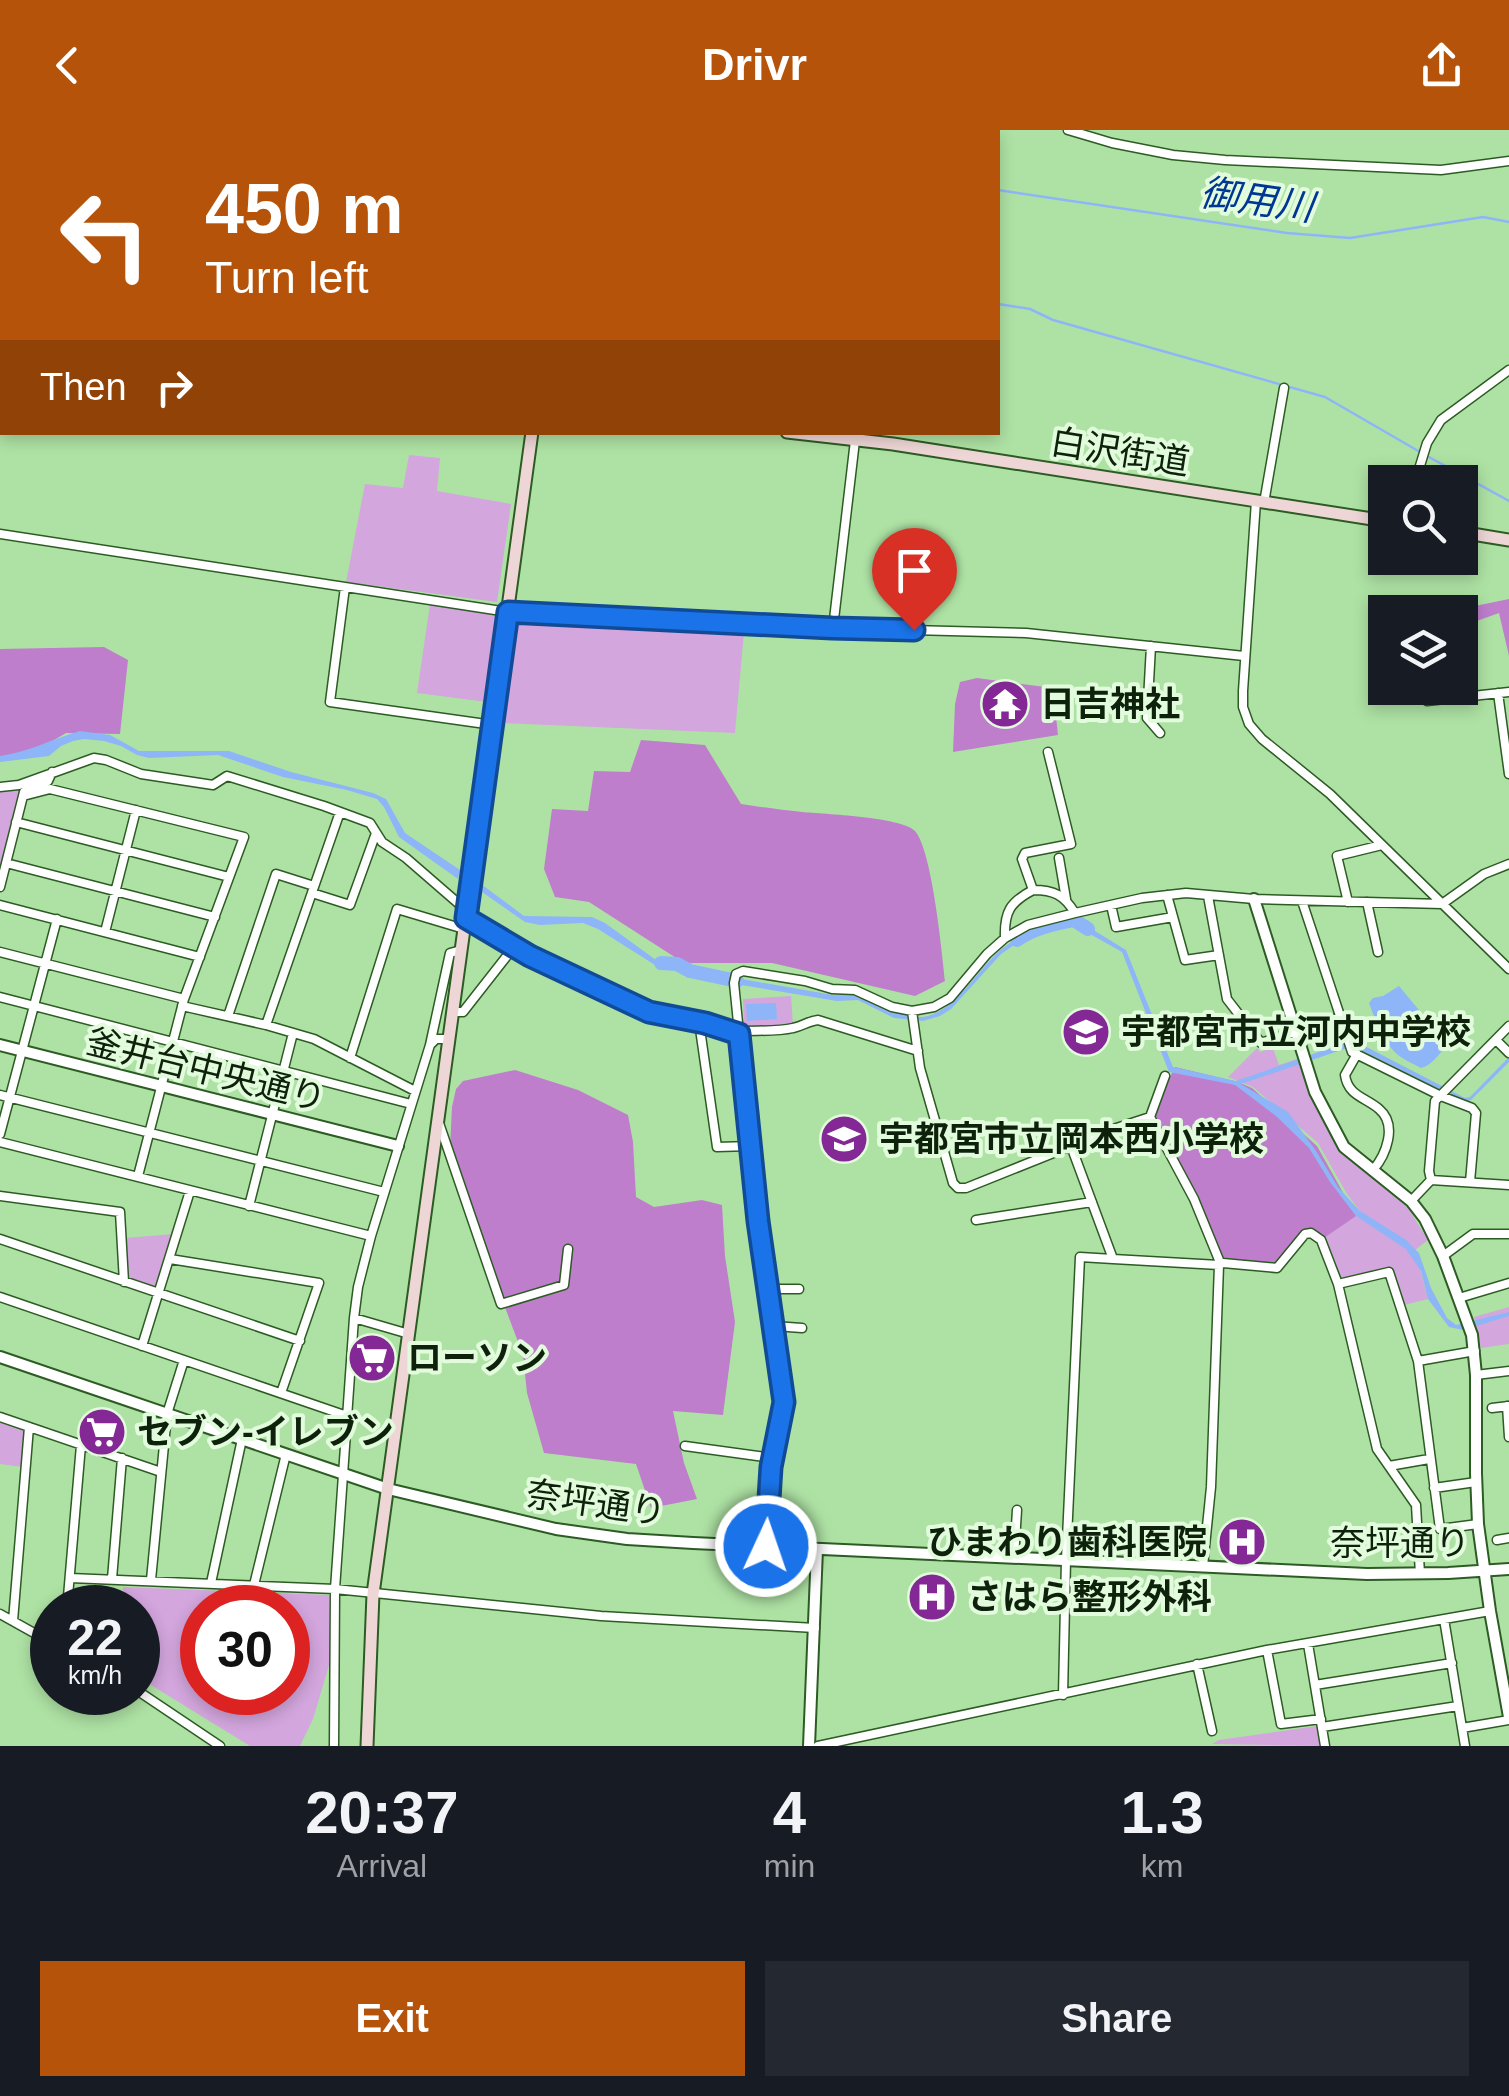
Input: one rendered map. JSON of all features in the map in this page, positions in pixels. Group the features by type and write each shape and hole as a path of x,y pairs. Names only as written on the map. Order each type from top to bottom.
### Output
{"main road":[{"path":"367,1746 373,1594 532,435"},
{"name":"白沢街道","path":"855,436 1368,518"},
{"path":"1478,535 1509,540"}],"street":[{"path":"1068,130 1174,156 1225,160 1440,170 1509,162"},
{"path":"1420,465 1427,443 1441,420 1509,370"},
{"path":"1284,388 1260,502 1244,656 1243,707 1249,724 1330,794 1509,969"},
{"path":"832,628 855,436"},
{"path":"0,534 508,612 1026,633 1244,656"},
{"path":"346,587 330,702 493,725"},
{"path":"1151,646 1147,718 1160,733"},
{"path":"1478,695 1509,692"},
{"path":"1498,693 1509,774"},
{"path":"1033,890 1022,860 1025,852 1071,844 1048,752"},
{"path":"0,787 19,785 94,758 141,774 213,785 227,776 370,824 382,842 406,858 466,919 514,947 649,1012 739,1032 789,1029 818,1020 918,1051"},
{"path":"0,887 24,792 48,781 52,772"},
{"path":"23,796 50,789 244,837 183,1003 138,1176"},
{"path":"105,932 136,810"},
{"path":"266,1025 340,812"},
{"path":"16,822 230,877"},
{"path":"228,1016 276,874 350,905 376,833"},
{"path":"1348,902 1337,856 1382,845"},
{"path":"1059,858 1066,899"},
{"path":"6,863 215,917"},
{"path":"766,1546 772,1458 784,1402 758,1221 734,981 742,971 806,981 832,990 855,990 913,1015 950,998 1005,938 1028,925 1075,913 1186,893 1254,900 1442,904 1484,874 1509,864"},
{"path":"1005,938 1004,921 1015,899 1033,890 1058,893 1075,913"},
{"path":"1168,895 1185,960 1219,955"},
{"path":"1208,896 1227,998 1260,1043 1340,1017"},
{"path":"1254,900 1316,1092 1344,1146 1412,1201 1425,1219 1444,1256 1469,1325 1476,1375 1478,1524 1509,1719 1462,1728"},
{"path":"1302,901 1352,1052 1444,1092 1476,1113 1470,1182"},
{"path":"1367,902 1378,952"},
{"path":"0,904 200,957"},
{"path":"1112,905 1116,927 1173,917"},
{"path":"350,1058 397,909 466,919"},
{"path":"0,1134 5,1097 56,920"},
{"path":"452,1012 464,1012 514,947"},
{"path":"334,1746 336,1589 358,1286 430,1045 450,953 461,950"},
{"path":"0,952 327,1044 415,1091"},
{"path":"0,997 411,1104"},
{"path":"913,1015 920,1068 953,1184 958,1188 1150,1117"},
{"path":"699,1022 718,1147 751,1146"},
{"path":"1412,1201 1430,1180 1435,1101 1509,1026"},
{"path":"249,1206 293,1033"},
{"path":"430,1045 436,1039 449,1039"},
{"path":"1496,1040 1509,1053"},
{"name":"釜井台中央通り","path":"0,1046 398,1146"},
{"path":"1357,1054 1345,1075 1348,1088 1380,1110 1388,1129 1387,1148 1374,1170"},
{"path":"1165,1076 1150,1117 1194,1199 1219,1260 1211,1486 1203,1566"},
{"path":"5,1097 384,1192"},
{"path":"438,1119 500,1304 564,1286 568,1248"},
{"path":"0,1142 371,1236"},
{"path":"1071,1146 1113,1258"},
{"path":"1430,1180 1509,1186"},
{"path":"142,1346 190,1191"},
{"path":"0,1196 120,1212 124,1282"},
{"path":"976,1220 1092,1202"},
{"path":"1063,1695 1080,1257 1277,1268 1305,1234 1311,1232 1321,1240 1338,1284 1378,1449 1416,1505 1420,1574"},
{"path":"1444,1256 1473,1234 1509,1234"},
{"path":"0,1239 300,1341"},
{"path":"170,1259 319,1283 281,1392"},
{"path":"1338,1284 1390,1272 1418,1361 1440,1528 1478,1524"},
{"path":"1459,1298 1509,1283"},
{"path":"769,1289 800,1289"},
{"path":"0,1297 346,1416"},
{"path":"354,1318 408,1334"},
{"path":"774,1326 802,1328"},
{"path":"1418,1361 1474,1351"},
{"name":"奈坪通り","path":"0,1357 388,1489 590,1535 1203,1566 1420,1574 1509,1569"},
{"path":"151,1580 167,1414 184,1360"},
{"path":"1476,1375 1509,1371"},
{"path":"1492,1408 1508,1406 1509,1436"},
{"path":"0,1417 161,1472"},
{"path":"13,1621 28,1427"},
{"path":"211,1583 242,1439"},
{"path":"69,1585 81,1445"},
{"path":"684,1446 772,1458"},
{"path":"70,1578 254,1585 286,1454"},
{"path":"112,1579 122,1458"},
{"path":"1389,1466 1429,1459"},
{"path":"1434,1488 1476,1482"},
{"path":"1014,1558 1017,1510"},
{"path":"1497,1540 1509,1538"},
{"path":"809,1746 817,1548"},
{"path":"310,1588 601,1616 815,1628"},
{"path":"818,1746 1197,1664 1490,1611"},
{"path":"0,1614 30,1631"},
{"path":"1444,1619 1465,1746"},
{"path":"1308,1644 1325,1746"},
{"path":"1267,1650 1281,1724 1321,1723 1458,1706"},
{"path":"1315,1685 1452,1663"},
{"path":"1197,1664 1212,1732"},
{"path":"160,1706 220,1746"}],"shaded area":[{"path":"409,455 440,458 437,491 511,504 497,602 346,582 365,484 403,488"},
{"path":"1509,599 1509,656 1499,613 1478,621 1478,605"},
{"path":"430,604 500,616 487,702 417,693"},
{"path":"517,620 744,632 735,733 503,723"},
{"path":"104,647 128,660 120,734 66,733 25,757 0,759 0,649"},
{"path":"977,678 1053,688 1058,735 953,752 960,682"},
{"path":"641,740 705,745 741,804 879,819 915,831 931,879 945,981 915,996 772,963 684,963 589,902 555,897 544,869 552,809 588,811 594,771 630,772"},
{"path":"20,790 0,866 0,792"},
{"path":"791,996 793,1025 744,1027 743,999"},
{"path":"1257,1048 1260,1052 1273,1048 1279,1065 1297,1059 1338,1149 1408,1208 1428,1240 1415,1250 1428,1299 1400,1306 1389,1272 1338,1284 1321,1240 1360,1211 1318,1143 1253,1087 1228,1077"},
{"path":"1175,1067 1252,1088 1317,1146 1356,1216 1321,1240 1311,1233 1277,1268 1223,1263 1150,1117"},
{"path":"515,1070 578,1090 628,1115 636,1197 654,1207 702,1200 722,1205 735,1322 723,1415 673,1411 684,1463 697,1499 651,1508 636,1464 544,1453 527,1393 523,1355 450,1148 456,1089 463,1081"},
{"path":"174,1234 159,1285 153,1288 126,1278 125,1238"},
{"path":"1509,1307 1509,1344 1481,1348 1474,1317"},
{"path":"0,1420 26,1428 23,1467 0,1464"},
{"path":"160,1588 180,1589 180,1703 160,1691"},
{"path":"310,1594 329,1595 330,1662 313,1719 300,1746 250,1746 200,1715 310,1715"},
{"path":"1317,1726 1320,1746 1212,1744 1219,1740"}],"water":[{"path":"80,731 110,735 139,751 229,751 373,793 386,799 405,833 460,870 458,879 399,837 377,799 283,777 218,755 149,758 104,741 84,739 61,746 49,756 0,762 0,756"},
{"path":"481,884 524,916 592,917 656,960 679,963 677,969 655,965 583,923 525,922 479,890"},
{"path":"1077,920 1126,950 1173,1067 1236,1081 1353,1040 1465,1098 1509,1057 1509,1062 1471,1100 1464,1102 1353,1046 1241,1084 1288,1112 1338,1187 1360,1211 1406,1240 1419,1253 1447,1318 1456,1325 1509,1312 1509,1316 1463,1330 1449,1327 1428,1299 1421,1271 1406,1249 1356,1216 1309,1148 1276,1116 1235,1085 1169,1072 1122,952 1074,925 1029,935 1001,954 951,1009 923,1021 894,1018 858,1000 837,1001 717,981 719,975 833,995 856,995 899,1013 922,1017 934,1014 956,998 1004,947 1039,930"},
{"path":"1399,986 1419,1010 1412,1018 1446,1040 1447,1046 1421,1068 1393,1051 1369,1003"},
{"path":"776,1003 777,1019 747,1021 746,1004"}],"waterway":[{"name":"御用川","path":"1000,190 1287,233 1350,238 1483,217 1509,222"},
{"path":"1000,304 1030,309 1053,320 1325,397 1420,452"},
{"path":"1427,456 1509,501"},
{"path":"1017,940 1037,929 1074,920 1088,929"},
{"path":"661,963 737,981"}],"place":[{"name":"日吉神社","path":"1005,704"},
{"name":"宇都宮市立河内中学校","path":"1086,1032"},
{"name":"宇都宮市立岡本西小学校","path":"844,1139"},
{"name":"ローソン","path":"372,1358"},
{"name":"セブン-イレブン","path":"102,1432"},
{"name":"ひまわり歯科医院","path":"1242,1542"},
{"name":"さはら整形外科","path":"932,1597"}],"route":[{"path":"766,1546 771,1467 784,1402 758,1221 739,1034 649,1012 530,956 466,918 508,612 914,630"}]}
